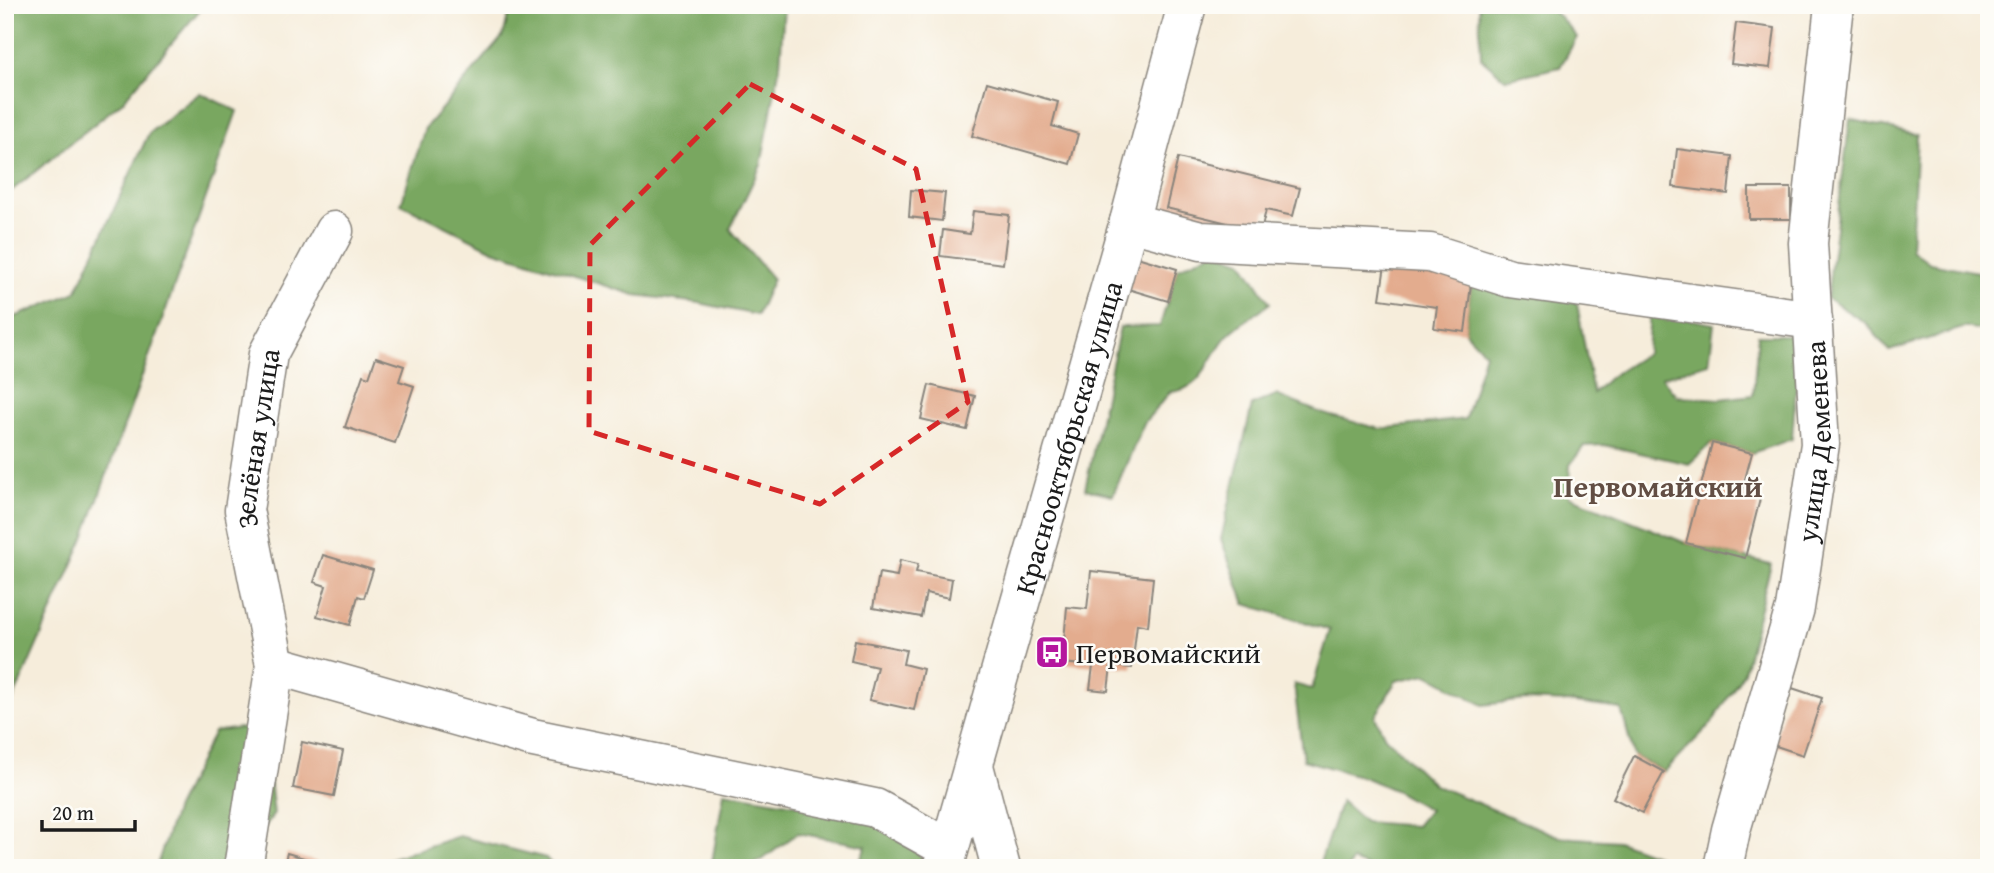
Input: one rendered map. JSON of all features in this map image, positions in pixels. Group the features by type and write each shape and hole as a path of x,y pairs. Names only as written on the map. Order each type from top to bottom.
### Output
{"street":[{"name":"Краснооктябрьская улица","path":"947,858 1129,222 1187,5"},
{"name":"улица Деменева","path":"1723,868 1731,830 1795,608 1820,444 1808,243 1833,5"},
{"path":"1129,222 1201,240 1430,253 1510,278 1813,320"},
{"name":"Зелёная улица","path":"243,868 275,665 244,510 268,354 334,231"},
{"path":"275,665 533,738 875,808 947,858"},
{"path":"974,764 1001,868"}],"highlighted area":[{"path":"750,84 916,169 968,402 820,504 589,431 590,245"}],"green space":[{"path":"5,5 204,5 123,101 5,196"},
{"path":"511,5 787,5 784,7 780,65 761,165 730,229 773,279 757,315 699,303 635,295 493,250 401,204 425,128 503,36"},
{"path":"1479,5 1545,5 1560,17 1577,37 1560,67 1505,79 1481,58"},
{"path":"200,93 237,111 84,538 5,718 5,321 76,292 149,133"},
{"path":"1850,119 1917,135 1911,249 1930,263 1989,274 1989,332 1966,327 1889,351 1867,324 1827,298"},
{"path":"1214,251 1242,261 1270,303 1230,333 1200,377 1182,390 1170,392 1144,423 1113,495 1085,489 1120,327 1160,326 1177,269"},
{"path":"1472,277 1577,303 1593,393 1610,377 1647,353 1650,312 1714,324 1709,363 1662,377 1676,396 1720,399 1753,395 1758,335 1800,335 1792,439 1752,453 1712,443 1689,464 1604,445 1584,446 1570,465 1569,496 1686,543 1771,564 1744,672 1712,723 1664,772 1634,756 1621,709 1525,700 1483,705 1427,674 1396,681 1375,717 1385,737 1434,785 1560,837 1618,841 1658,856 1660,868 1372,868 1352,861 1348,868 1318,868 1341,801 1365,822 1416,826 1429,810 1366,778 1303,760 1294,684 1312,689 1330,630 1245,604 1221,539 1252,405 1276,395 1324,414 1380,429 1465,419 1485,353 1465,332"},
{"path":"240,728 265,738 274,814 235,868 156,868 176,808 214,732"},
{"path":"724,792 882,819 932,867 857,868 866,846 798,833 762,860 746,868 711,868"},
{"path":"459,836 546,858 555,868 362,868"}],"building":[{"path":"1254,5 1271,5 1269,10"},
{"path":"1736,23 1775,28 1770,68 1731,64"},
{"path":"987,82 1058,102 1052,126 1078,134 1070,164 972,136"},
{"path":"1677,149 1732,156 1728,194 1673,187"},
{"path":"1178,158 1300,188 1293,216 1266,210 1261,231 1166,208"},
{"path":"1749,188 1791,188 1791,219 1749,219"},
{"path":"911,190 945,193 942,221 909,217"},
{"path":"973,211 1009,215 1003,264 940,256 943,230 970,234"},
{"path":"1137,257 1177,269 1168,301 1128,289"},
{"path":"1385,265 1472,277 1465,332 1434,328 1437,307 1380,299"},
{"path":"376,357 404,366 399,381 414,386 395,443 345,427 363,375 369,377"},
{"path":"929,385 975,396 967,430 921,419"},
{"path":"1712,443 1752,453 1741,494 1760,499 1745,558 1686,543"},
{"path":"323,555 373,570 364,598 358,596 350,625 317,616 326,586 314,582"},
{"path":"900,560 918,564 916,572 952,579 949,598 926,593 921,617 873,608 879,573 897,576"},
{"path":"1091,571 1153,578 1148,626 1137,624 1132,668 1111,666 1108,691 1090,689 1093,666 1062,663 1067,607 1087,609"},
{"path":"855,640 906,650 903,664 923,669 914,710 869,700 877,667 851,661"},
{"path":"1792,688 1822,698 1803,755 1773,745"},
{"path":"302,742 343,751 334,796 293,788"},
{"path":"1634,756 1664,772 1642,813 1613,798"},
{"path":"287,853 321,863 320,868 283,868"}],"place":[{"name":"Первомайский","path":"1052,652"}],"district":[{"name":"Первомайский","path":"1658,486"}]}
